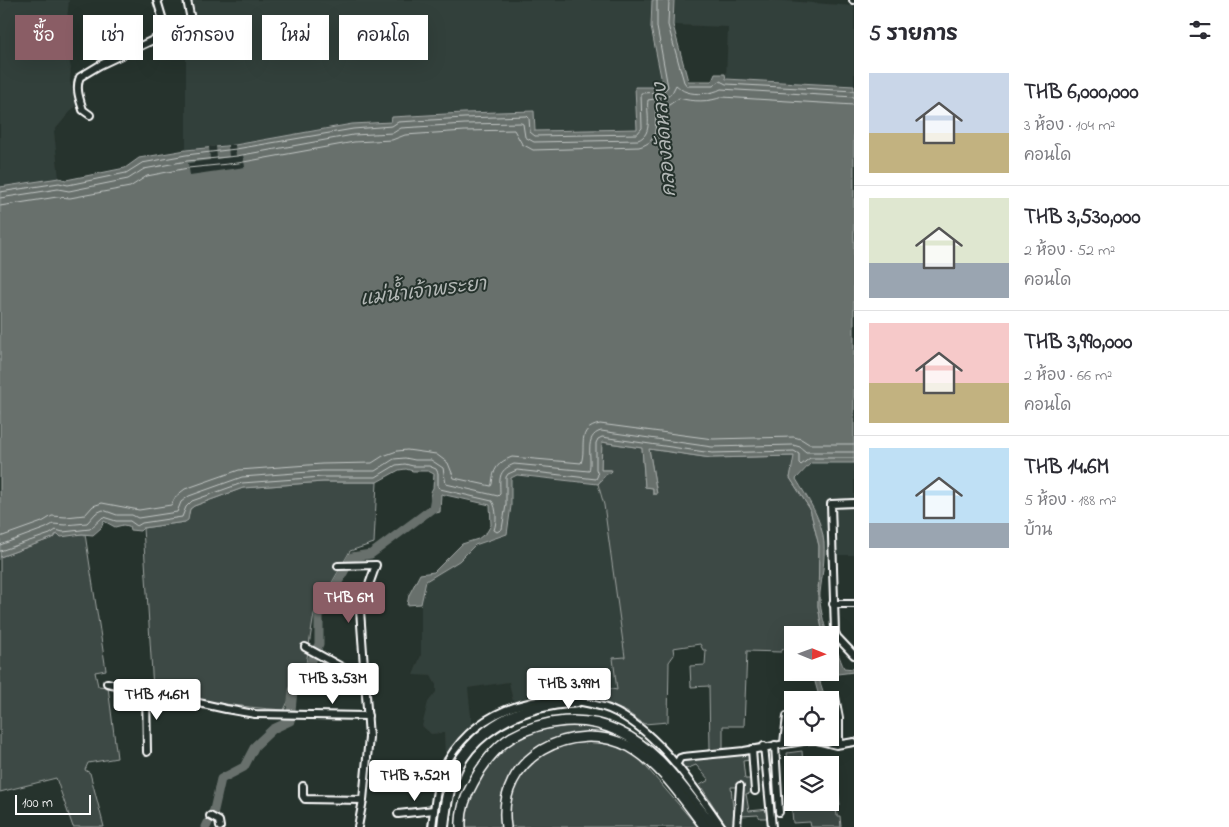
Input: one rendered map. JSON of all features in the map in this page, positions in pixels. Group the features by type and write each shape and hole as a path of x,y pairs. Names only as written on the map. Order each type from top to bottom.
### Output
{"highway":[{"path":"442,827 446,800 458,766 473,743 497,725 527,710 577,701"}],"main road":[{"path":"461,827 466,795 478,773 493,753 510,738 545,724 569,721 587,722 611,728 630,737 658,758 715,827"},
{"path":"506,824 505,798 510,784 532,756 546,747 564,741 601,738 629,747 650,762 670,782 705,827"}],"street":[{"path":"157,0 161,15"},
{"path":"187,0 191,15"},
{"path":"90,115 85,113 81,104 77,85 80,77 100,65 153,40"},
{"path":"854,503 831,504 834,632 854,656"},
{"path":"338,566 376,565 360,610 369,737 363,800 358,827"},
{"path":"833,604 854,604"},
{"path":"307,648 365,680"},
{"path":"107,683 255,714 368,716"},
{"path":"146,691 147,752"},
{"path":"432,827 440,781 447,761 462,742 477,727 495,714 519,704 556,699 577,701 608,709 634,724 663,749 722,827"},
{"path":"839,744 854,742"},
{"path":"676,765 680,758 683,757 752,749 784,743"},
{"path":"774,745 779,812"},
{"path":"764,746 772,827"},
{"path":"752,749 755,791"},
{"path":"303,786 303,796 306,799 363,800"},
{"path":"737,827 740,786"},
{"path":"398,814 434,810"},
{"path":"213,817 220,821 220,827"}],"shaded area":[{"path":"0,0 69,0 68,15 15,15 15,60 69,60 71,68 70,82 77,104 54,131 59,178 0,187"},
{"path":"191,0 652,0 651,27 663,87 659,88 637,129 535,131 533,111 464,113 392,117 392,122 352,124 235,145 186,150 186,60 252,60 252,15 194,15"},
{"path":"674,0 773,0 854,6 854,86 726,79 728,27 673,25"},
{"path":"601,442 642,448 645,487 653,488 653,494 657,494 649,449 711,458 795,456 790,478 810,509 819,546 818,606 821,626 784,626 784,649 781,652 747,651 744,726 723,726 723,749 710,750 709,686 691,687 690,666 705,665 706,650 703,650 700,644 673,648 674,655 669,662 668,722 644,724 627,712 600,700 601,687 617,690 613,658 625,657 604,505 598,484 606,474 611,473 611,470 601,470"},
{"path":"811,463 854,463 854,555 824,555 824,540 796,479"},
{"path":"517,475 598,484 604,505 625,658 617,690 590,684 587,694 569,691 538,693 513,702 509,682 468,688 472,726 445,756 444,733 431,734 422,726 428,702 436,692 436,685 431,676 413,675 421,655 421,604 425,581 459,561 475,545 507,534 511,506 511,478"},
{"path":"323,482 377,482 374,543 350,551 314,614 306,664 284,710 218,703 153,689 143,528 185,522 190,509 194,506 243,488"},
{"path":"85,534 106,670 95,672 98,686 108,687 117,758 88,763 85,770 90,773 104,827 73,827 56,778 0,792 0,557 55,537 55,535"},
{"path":"591,723 629,747 698,827 459,827 473,782 521,733"},
{"path":"802,751 802,756 787,756 787,753"},
{"path":"749,752 750,760 743,761 745,779 753,779 754,792 746,794 749,811 769,809 770,818 760,818 758,815 740,816 739,814 742,809 740,791 736,787 731,787 735,827 727,827 700,785 709,780 696,765 686,769 680,762"},
{"path":"792,811 836,811 837,816 840,816 841,827 811,827 810,822 793,823"}],"water":[{"path":"652,0 674,0 673,25 688,81 712,81 715,74 725,74 726,79 854,86 854,463 811,463 796,479 814,509 823,534 824,556 820,598 825,626 821,626 818,606 819,546 810,509 790,478 794,456 711,458 649,449 657,494 653,494 653,488 645,487 642,448 602,442 601,470 612,470 598,484 517,475 511,478 511,506 507,534 475,545 459,561 426,581 421,604 407,605 409,595 420,574 434,572 462,544 478,539 487,532 491,525 490,505 441,494 440,512 436,513 431,497 434,474 428,471 399,470 377,482 323,482 243,488 194,506 190,509 188,520 185,522 143,528 140,531 130,530 129,526 123,525 115,527 104,521 101,528 93,535 82,534 61,537 58,534 55,537 0,557 0,187 59,178 66,180 125,168 139,158 186,150 235,145 352,124 391,122 392,117 534,111 535,131 637,129 635,87 663,87 651,27"},
{"path":"839,655 844,668 854,669 854,672 839,674"},
{"path":"820,681 823,691 818,691 815,682"}],"pier":[{"path":"228,145 235,145 236,156 243,155 245,167 190,175 188,163 210,160 209,147 216,146 217,159 229,157"}],"waterway":[{"path":"206,827 214,810 221,779 244,767 255,746 273,729 290,721 293,690 309,667 319,644 319,616 352,557 371,554 433,508 435,497"}],"water label":[{"name":"คลองลัดหลวง","path":"663,140"},
{"name":"แม่น้ำเจ้าพระยา","path":"423,290"}]}
